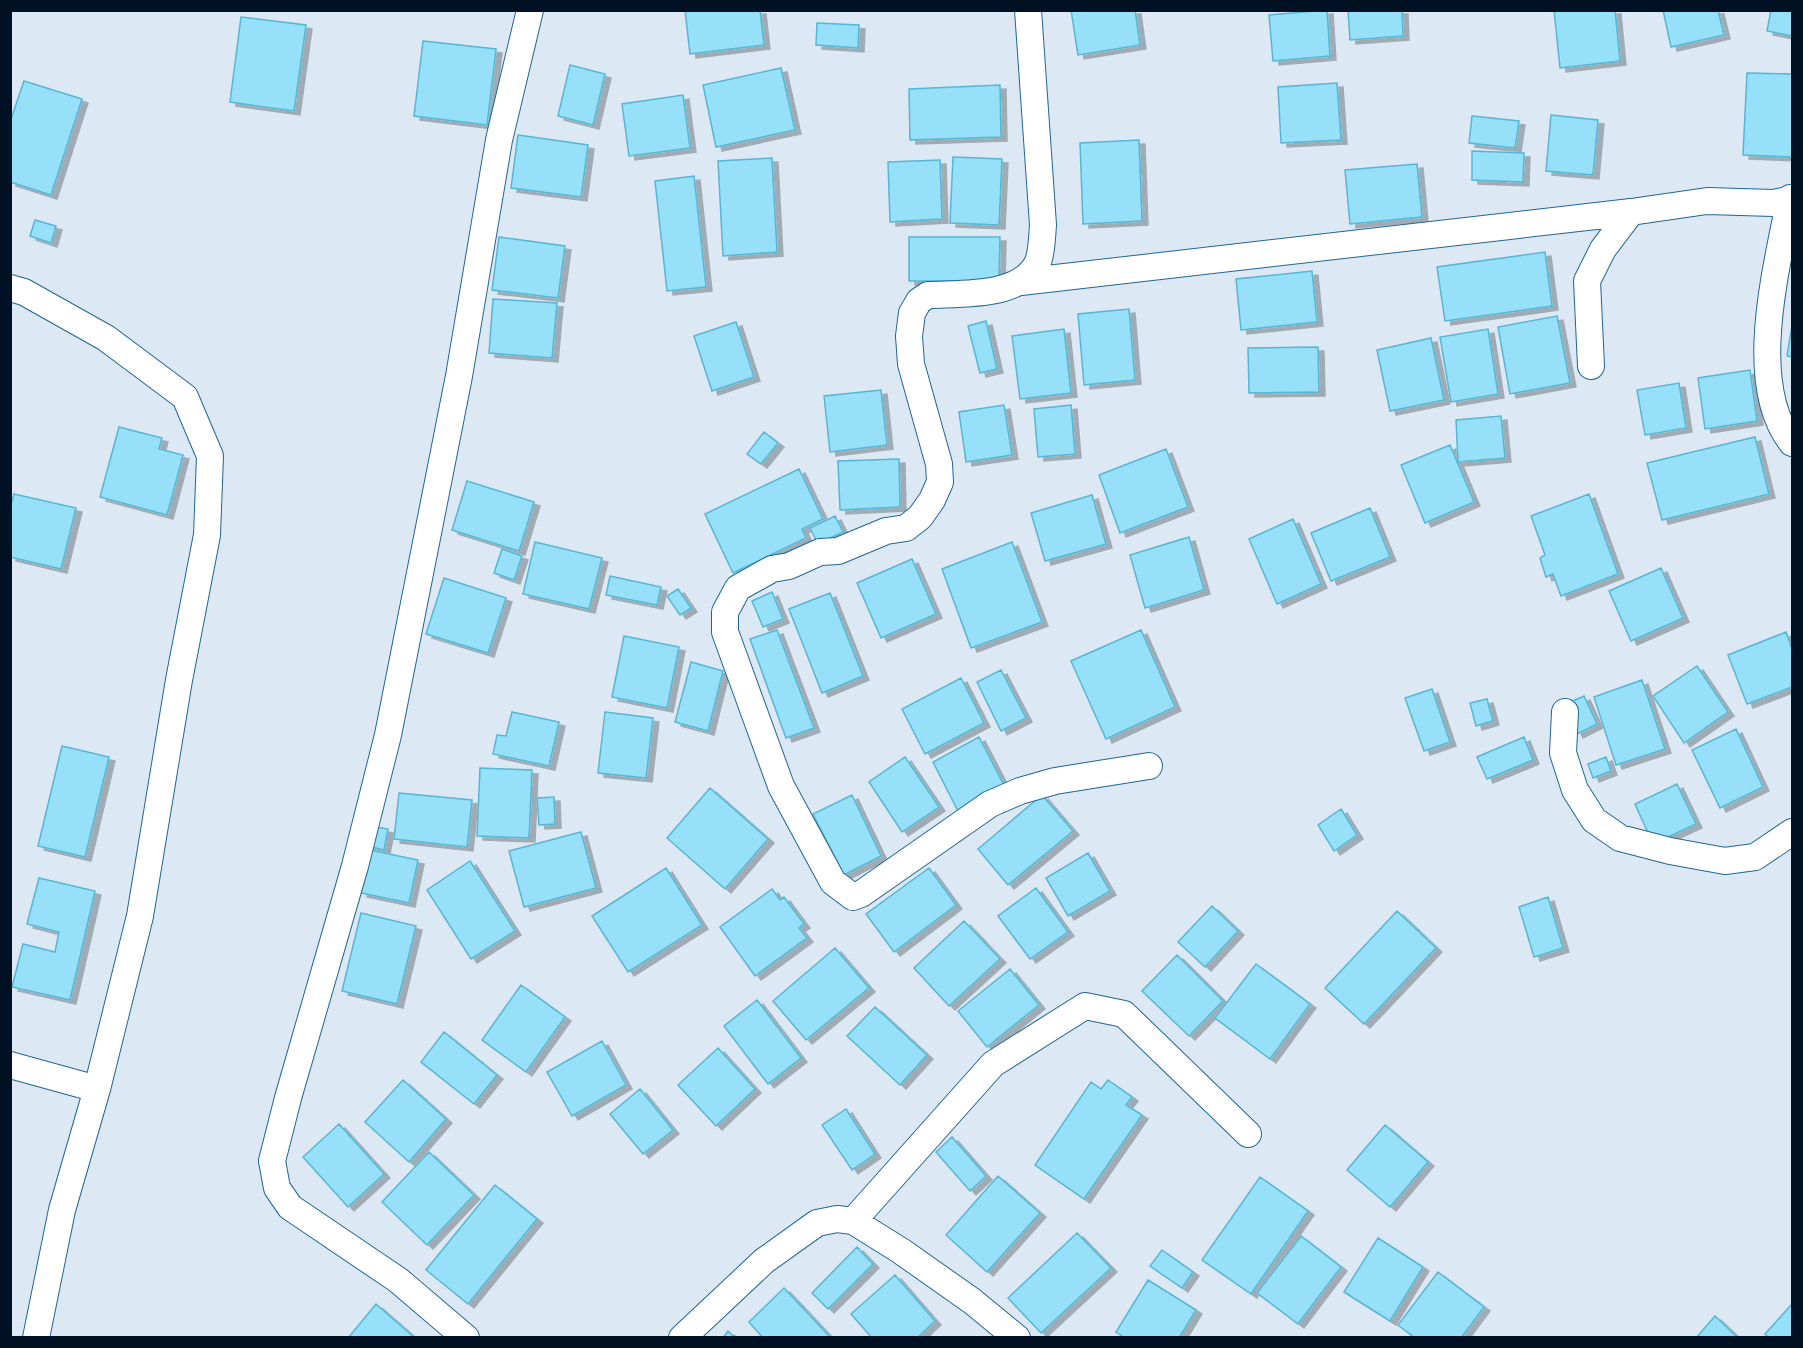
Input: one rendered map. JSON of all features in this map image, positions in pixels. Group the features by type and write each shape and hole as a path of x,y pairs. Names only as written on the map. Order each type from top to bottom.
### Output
{"street":[{"path":"466,1338 398,1280 290,1207 277,1188 272,1161 355,866 388,735 459,376 498,140 530,10"},
{"path":"1021,282 1032,271 1039,259 1043,225 1028,10"},
{"path":"1149,766 1055,781 1020,791 990,804 861,894 853,897 833,882 781,786 725,633 725,612 738,588 772,569 789,566 820,552 838,551 886,531 906,528 920,517 932,500 940,482 939,464 911,364 909,336 912,313 919,301 928,296 992,291 1021,282 1630,213 1707,201 1774,203 1791,199 1771,298 1767,344 1771,392 1784,432 1792,443"},
{"path":"1591,366 1587,281 1604,249 1630,213"},
{"path":"10,288 24,292 106,338 184,397 210,456 207,536 179,680 141,916 97,1089 62,1210 36,1338"},
{"path":"1565,712 1563,753 1575,790 1594,820 1620,838 1725,861 1755,857 1792,832"},
{"path":"853,1221 993,1064 1085,1006 1124,1014 1248,1134"},
{"path":"10,1065 97,1089"},
{"path":"682,1338 764,1261 817,1223 837,1219 853,1221 901,1251 972,1301 1017,1338"}],"building":[{"path":"685,10 760,10 764,45 690,54"},
{"path":"1071,10 1135,10 1140,45 1078,55"},
{"path":"1327,10 1330,56 1273,61 1269,15"},
{"path":"1348,10 1402,10 1403,36 1350,40"},
{"path":"1554,10 1615,10 1620,61 1560,68"},
{"path":"1663,10 1718,10 1724,35 1671,47"},
{"path":"1771,10 1792,10 1792,36 1767,31"},
{"path":"241,17 306,25 294,111 230,102"},
{"path":"817,23 859,25 858,48 816,45"},
{"path":"423,41 496,49 487,125 414,116"},
{"path":"570,65 605,74 593,125 558,116"},
{"path":"781,68 795,130 716,147 703,85"},
{"path":"1747,73 1792,74 1792,157 1743,155"},
{"path":"24,81 82,99 51,195 10,182 10,122"},
{"path":"1337,83 1341,140 1281,143 1278,87"},
{"path":"1000,85 1001,137 910,140 909,89"},
{"path":"683,95 690,148 629,156 622,104"},
{"path":"1551,115 1598,120 1593,175 1546,171"},
{"path":"1472,116 1519,121 1515,148 1469,143"},
{"path":"518,135 588,145 581,197 511,188"},
{"path":"1139,140 1142,221 1083,224 1080,143"},
{"path":"1472,151 1524,153 1523,182 1472,180"},
{"path":"953,157 1002,159 999,225 950,223"},
{"path":"772,158 777,252 723,256 718,161"},
{"path":"940,160 942,219 890,222 888,162"},
{"path":"1417,164 1422,217 1350,224 1345,170"},
{"path":"694,176 706,287 667,291 655,181"},
{"path":"35,220 56,226 51,243 30,236"},
{"path":"499,237 565,246 558,298 492,290"},
{"path":"909,237 1000,237 999,281 909,281"},
{"path":"1545,252 1552,306 1445,321 1437,267"},
{"path":"1312,271 1317,322 1241,330 1236,279"},
{"path":"493,299 557,303 552,358 489,353"},
{"path":"1129,309 1135,380 1084,385 1078,314"},
{"path":"1557,316 1570,383 1510,394 1498,327"},
{"path":"986,321 997,369 980,373 968,326"},
{"path":"736,322 754,377 712,391 694,336"},
{"path":"1792,325 1792,357 1787,356"},
{"path":"1064,329 1071,393 1020,399 1012,336"},
{"path":"1488,329 1498,394 1451,402 1440,337"},
{"path":"1431,338 1444,400 1390,411 1377,350"},
{"path":"1318,347 1319,392 1249,393 1248,348"},
{"path":"1750,370 1757,421 1705,429 1698,378"},
{"path":"1679,383 1686,428 1645,435 1637,390"},
{"path":"881,390 887,445 830,452 824,396"},
{"path":"1004,405 1012,455 966,462 959,412"},
{"path":"1071,405 1075,454 1038,457 1034,409"},
{"path":"1501,416 1505,458 1458,462 1456,420"},
{"path":"119,427 162,438 159,449 183,455 167,515 100,497"},
{"path":"764,432 778,443 761,464 747,454"},
{"path":"1755,437 1769,494 1662,520 1647,463"},
{"path":"1450,445 1474,502 1425,523 1401,465"},
{"path":"1166,449 1188,507 1120,533 1099,475"},
{"path":"899,459 900,507 840,510 838,461"},
{"path":"799,469 823,519 802,529 806,538 733,573 705,514"},
{"path":"467,481 534,502 519,551 452,530"},
{"path":"14,494 76,508 61,569 10,557 10,508"},
{"path":"1589,494 1618,574 1561,596 1553,574 1546,577 1540,558 1545,555 1531,516"},
{"path":"1092,495 1106,544 1045,561 1031,513"},
{"path":"1370,508 1390,557 1331,581 1311,533"},
{"path":"835,516 843,532 818,544 810,528"},
{"path":"1293,519 1321,584 1277,604 1249,539"},
{"path":"1189,537 1204,590 1145,608 1130,555"},
{"path":"535,542 602,558 589,609 523,594"},
{"path":"1012,542 1042,622 971,648 942,569"},
{"path":"502,549 522,556 514,580 494,573"},
{"path":"912,559 936,614 881,638 857,583"},
{"path":"1661,568 1683,618 1631,641 1609,591"},
{"path":"610,576 661,587 657,605 606,595"},
{"path":"444,578 506,598 488,653 426,634"},
{"path":"678,589 691,608 680,615 667,596"},
{"path":"772,592 783,619 763,627 752,601"},
{"path":"830,593 863,676 822,693 789,609"},
{"path":"777,630 814,728 786,738 750,639"},
{"path":"1141,630 1175,707 1106,739 1071,661"},
{"path":"1786,632 1792,649 1792,687 1747,704 1728,655"},
{"path":"624,636 679,647 667,708 612,697"},
{"path":"691,662 723,671 708,731 675,722"},
{"path":"1697,666 1728,712 1684,743 1653,696"},
{"path":"1001,670 1026,718 1001,731 977,682"},
{"path":"961,678 984,723 925,754 902,709"},
{"path":"1642,680 1665,749 1616,765 1594,697"},
{"path":"1432,689 1450,742 1424,751 1405,698"},
{"path":"1584,696 1597,724 1577,734 1564,705"},
{"path":"1487,699 1493,721 1476,726 1470,703"},
{"path":"512,712 559,722 549,766 493,754 497,735 506,736"},
{"path":"605,712 653,718 646,778 598,773"},
{"path":"1736,729 1763,787 1720,808 1692,750"},
{"path":"979,737 1006,789 959,813 933,762"},
{"path":"1524,737 1533,760 1487,779 1477,757"},
{"path":"62,746 109,757 85,857 38,846"},
{"path":"905,757 939,807 902,832 869,782"},
{"path":"1606,757 1611,771 1593,778 1588,764"},
{"path":"480,768 532,770 529,838 477,836"},
{"path":"1677,784 1696,824 1653,844 1635,804"},
{"path":"710,788 768,839 725,889 667,838"},
{"path":"399,793 472,800 467,847 394,839"},
{"path":"852,795 881,856 844,875 813,814"},
{"path":"1042,795 1073,831 1008,885 978,849"},
{"path":"554,797 555,824 539,825 537,798"},
{"path":"1341,809 1357,835 1334,851 1318,825"},
{"path":"372,826 388,829 384,850 368,846"},
{"path":"581,832 596,888 524,907 509,851"},
{"path":"370,850 418,860 409,903 361,893"},
{"path":"1088,853 1110,891 1068,916 1046,878"},
{"path":"470,861 515,931 471,959 427,890"},
{"path":"666,868 702,925 628,972 592,916"},
{"path":"929,868 956,905 894,952 866,914"},
{"path":"39,878 95,891 70,1000 12,987 23,944 55,952 59,932 27,924"},
{"path":"1036,888 1068,932 1030,959 998,916"},
{"path":"772,889 780,900 784,897 804,924 799,928 807,938 755,976 720,927"},
{"path":"1548,897 1563,948 1534,957 1519,907"},
{"path":"1212,906 1238,931 1205,967 1178,942"},
{"path":"1397,911 1436,948 1364,1024 1325,988"},
{"path":"361,913 416,926 397,1004 342,991"},
{"path":"964,921 1000,959 949,1006 914,968"},
{"path":"835,948 869,988 806,1040 773,1001"},
{"path":"1177,955 1223,1001 1189,1036 1142,991"},
{"path":"1256,964 1310,1004 1270,1059 1215,1018"},
{"path":"1010,969 1039,1005 987,1047 958,1011"},
{"path":"521,985 565,1017 526,1072 482,1040"},
{"path":"757,1000 801,1058 768,1084 724,1026"},
{"path":"875,1007 927,1055 900,1085 847,1036"},
{"path":"444,1032 497,1075 474,1104 421,1062"},
{"path":"602,1041 626,1085 572,1116 547,1072"},
{"path":"718,1048 755,1089 716,1126 678,1085"},
{"path":"403,1080 446,1119 409,1162 365,1122"},
{"path":"1108,1080 1132,1097 1126,1105 1142,1115 1084,1199 1035,1165 1091,1082 1101,1089"},
{"path":"640,1089 673,1130 643,1154 610,1114"},
{"path":"846,1109 875,1154 852,1170 822,1125"},
{"path":"339,1124 384,1174 348,1207 303,1157"},
{"path":"1385,1125 1428,1162 1390,1207 1347,1170"},
{"path":"952,1137 986,1176 970,1191 936,1152"},
{"path":"429,1152 474,1195 427,1245 382,1202"},
{"path":"998,1176 1040,1213 987,1272 946,1235"},
{"path":"1260,1177 1308,1211 1251,1294 1202,1260"},
{"path":"495,1185 537,1219 468,1304 426,1270"},
{"path":"1077,1233 1111,1268 1041,1333 1008,1298"},
{"path":"1301,1236 1341,1267 1298,1324 1257,1293"},
{"path":"1378,1238 1423,1267 1390,1321 1344,1292"},
{"path":"857,1247 873,1264 828,1309 812,1293"},
{"path":"1162,1250 1193,1272 1182,1288 1150,1266"},
{"path":"1438,1272 1484,1307 1461,1338 1415,1338 1398,1325"},
{"path":"895,1275 935,1321 917,1338 872,1338 851,1314"},
{"path":"1148,1280 1196,1310 1179,1338 1125,1338 1116,1332"},
{"path":"784,1288 831,1338 763,1338 749,1322"},
{"path":"376,1304 415,1338 348,1338"},
{"path":"1792,1304 1792,1338 1769,1338 1765,1334"},
{"path":"1715,1316 1738,1338 1696,1338"},
{"path":"728,1331 735,1338 723,1338"}]}
